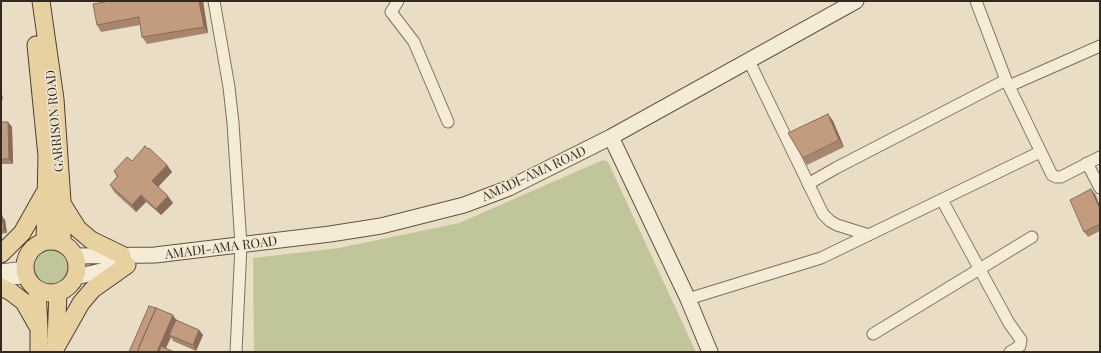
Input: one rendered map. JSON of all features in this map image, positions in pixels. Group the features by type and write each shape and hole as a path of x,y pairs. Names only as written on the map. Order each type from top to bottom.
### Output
{"main road":[{"name":"GARRISON ROAD","path":"29,1 42,90 47,156 45,241"},
{"name":"GARRISON ROAD","path":"41,1 55,99 62,201 62,243"},
{"path":"1,254 22,234 47,188"},
{"path":"55,350 80,303 124,260 91,240 78,229 62,201"},
{"path":"30,278 48,293 58,292 71,285 76,276 78,266 75,256 68,246 62,243 45,241 37,244 30,250 26,258 40,329 39,352"},
{"path":"1,287 11,292 24,302 40,329"},
{"path":"55,350 58,292"}],"street":[{"path":"214,1 234,122 241,245 236,352"},
{"path":"398,1 390,12 414,42 448,122"},
{"name":"AMADI-AMA ROAD","path":"76,276 124,260 381,226 464,205 509,188 611,137 856,1"},
{"path":"976,1 1007,83 1049,169 1056,177 1061,177 1100,156"},
{"path":"808,184 836,168 1007,83 1100,46"},
{"path":"749,61 823,214 830,221 869,235"},
{"path":"611,137 688,299 710,352"},
{"path":"688,299 821,258 1040,152"},
{"path":"1087,163 1100,188"},
{"path":"942,200 1009,323 1022,340 1020,346 1010,352"},
{"path":"873,334 1032,237"},
{"name":"AMADI-AMA ROAD","path":"75,256 124,260"},
{"path":"1,270 30,278"},
{"path":"1,280 30,278"}],"green space":[{"path":"603,160 608,162 696,352 254,352 253,258 339,248 459,223"},
{"path":"54,249 63,254 67,260 67,274 63,280 54,285 46,285 37,280 33,274 32,263 37,254 43,250"}],"building":[{"path":"110,1 199,1 204,27 142,37 139,17 97,25 93,4"},
{"path":"828,114 839,140 803,158 788,133"},
{"path":"1,122 8,122 9,159 1,159"},
{"path":"145,146 167,165 152,181 168,196 156,209 141,195 132,205 110,185 118,176 114,171 127,157 132,161"},
{"path":"1091,189 1100,209 1100,224 1084,232 1070,200"},
{"path":"2,216 4,230 1,230"},
{"path":"149,306 156,308 137,352 129,352"},
{"path":"156,308 173,315 157,352 137,352"},
{"path":"176,320 199,330 193,345 169,335"},
{"path":"161,346 174,352 159,352"}]}
